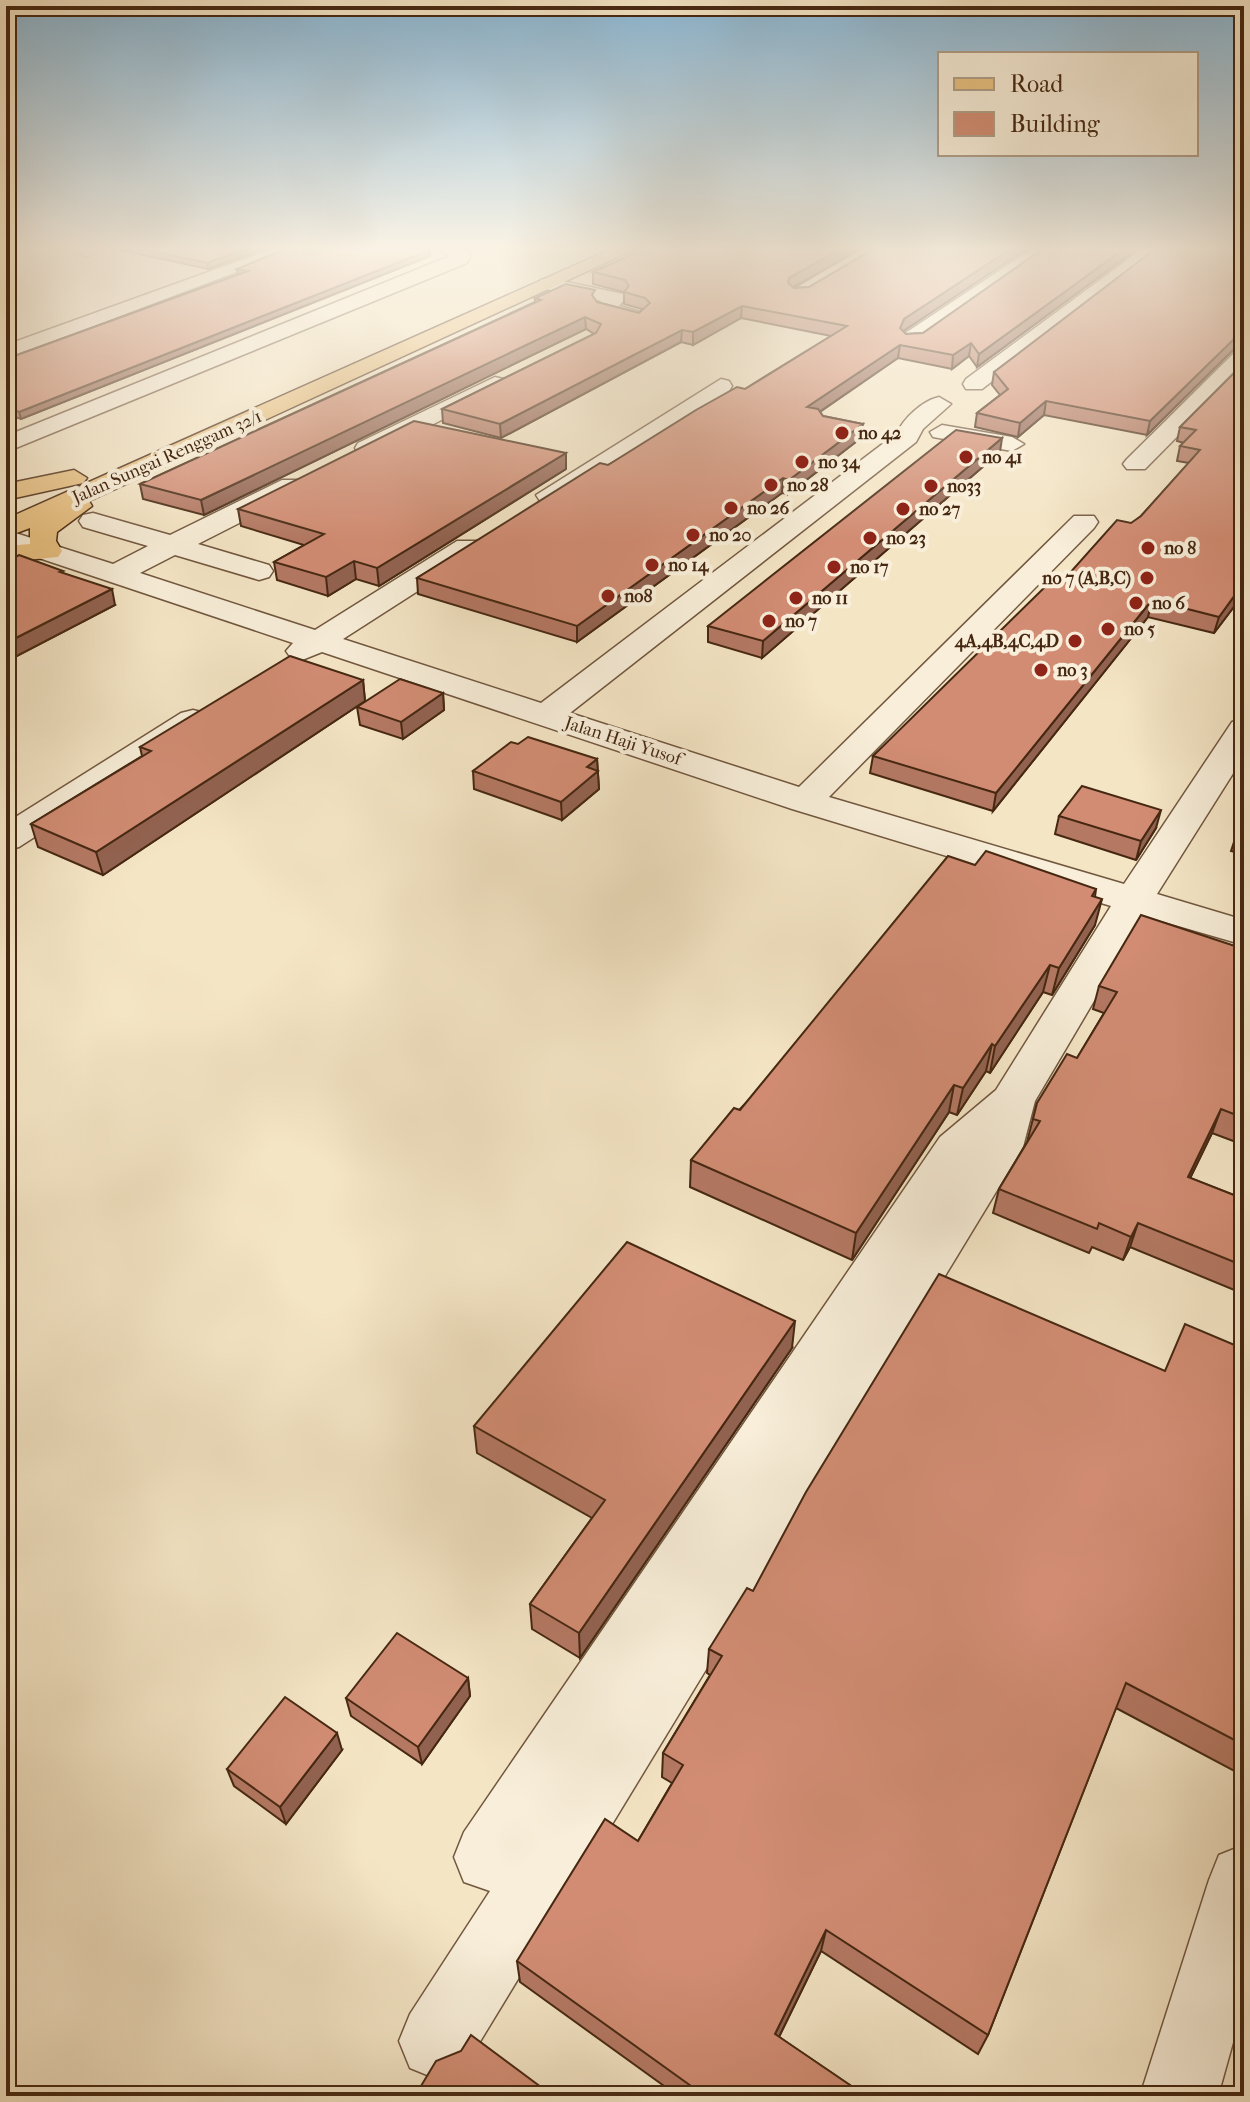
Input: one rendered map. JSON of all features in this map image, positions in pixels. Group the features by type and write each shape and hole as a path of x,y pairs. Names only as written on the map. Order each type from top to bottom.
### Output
{"main road":[{"name":"Jalan Sungai Renggam 32/1","path":"6,509 389,344"},
{"name":"Jalan Sungai Renggam 32/1","path":"6,529 406,344"},
{"path":"6,554 48,551 42,541 44,528 64,513 247,429 258,415"},
{"path":"6,492 77,477"}],"street":[{"path":"6,352 28,344"},
{"path":"6,445 252,344"},
{"path":"974,384 1027,344"},
{"path":"1136,464 1244,356"},
{"path":"342,461 520,372"},
{"path":"520,513 721,386"},
{"path":"545,716 910,432 939,404"},
{"path":"413,426 444,433"},
{"path":"877,431 1012,444"},
{"path":"115,574 314,475"},
{"path":"93,521 259,571"},
{"path":"805,801 1084,522"},
{"path":"280,665 493,530"},
{"name":"Jalan Haji Yusof","path":"6,538 805,801 1244,933"},
{"path":"6,839 215,706"},
{"path":"437,2041 999,1147 1012,1101 1135,898 1244,729"},
{"path":"489,1857 957,1149 1012,1101"},
{"path":"1179,2096 1244,1880"}],"building":[{"path":"47,344 191,344 19,412 6,407 6,359"},
{"path":"445,344 528,344 201,500 140,484"},
{"path":"574,344 655,344 500,424 442,409"},
{"path":"818,344 969,344 953,355 900,345 807,407 818,409 823,416 863,424 789,480 783,478 577,626 417,578 600,463 608,465 737,387 745,389"},
{"path":"972,344 993,344 979,354"},
{"path":"1031,344 1229,344 1150,421 1046,401 1020,423 977,413 1008,389 994,372"},
{"path":"1244,363 1244,589 1240,588 1219,617 1152,600 996,793 873,756 1051,581 1061,583 1117,520 1131,523 1141,516 1200,450 1180,446 1196,430 1180,427"},
{"path":"414,421 566,453 377,568 354,561 326,577 274,562 324,534 238,509"},
{"path":"956,430 1002,438 763,641 708,626"},
{"path":"19,555 112,589 6,643 6,562"},
{"path":"290,656 363,680 96,852 31,824 151,751 140,747"},
{"path":"400,679 443,693 401,722 357,707"},
{"path":"528,737 597,759 587,767 598,771 561,802 473,771 511,742 518,744"},
{"path":"1082,786 1161,810 1141,841 1059,816"},
{"path":"1244,820 1244,835 1237,833"},
{"path":"986,851 1096,889 1092,896 1102,899 1059,968 1050,965 963,1088 954,1085 856,1233 691,1160 734,1108 740,1110 948,856 975,865"},
{"path":"1141,915 1244,949 1244,1118 1221,1109 1188,1177 1244,1199 1244,1266 1138,1223 1131,1237 1099,1223 1097,1229 999,1189 1040,1121 1033,1119 1037,1103 1067,1054 1077,1058 1117,992 1099,986"},
{"path":"627,1242 795,1321 579,1633 530,1604 605,1500 474,1426"},
{"path":"939,1274 1165,1371 1185,1324 1244,1349 1244,1745 1126,1683 988,2035 826,1930 775,2034 866,2096 705,2096 517,1961 605,1819 638,1841 683,1765 663,1753 722,1656 709,1649 747,1588 753,1591 806,1492"},
{"path":"397,1633 468,1678 418,1747 346,1698"},
{"path":"285,1697 337,1733 280,1807 227,1769"},
{"path":"471,2035 553,2096 415,2096 436,2061 461,2051"}],"place":[{"name":"no 42","path":"842,433"},
{"name":"no 41","path":"966,457"},
{"name":"no 34","path":"802,462"},
{"name":"no 28","path":"771,485"},
{"name":"no33","path":"931,486"},
{"name":"no 26","path":"731,508"},
{"name":"no 27","path":"903,509"},
{"name":"no 20","path":"693,535"},
{"name":"no 23","path":"870,538"},
{"name":"no 8","path":"1148,548"},
{"name":"no 14","path":"652,565"},
{"name":"no 17","path":"834,567"},
{"name":"no 7 (A,B,C)","path":"1147,578"},
{"name":"no8","path":"608,596"},
{"name":"no 11","path":"796,598"},
{"name":"no 6","path":"1136,603"},
{"name":"no 7","path":"769,621"},
{"name":"no 5","path":"1108,629"},
{"name":"4A,4B,4C,4D","path":"1075,641"},
{"name":"no 3","path":"1041,670"}]}
